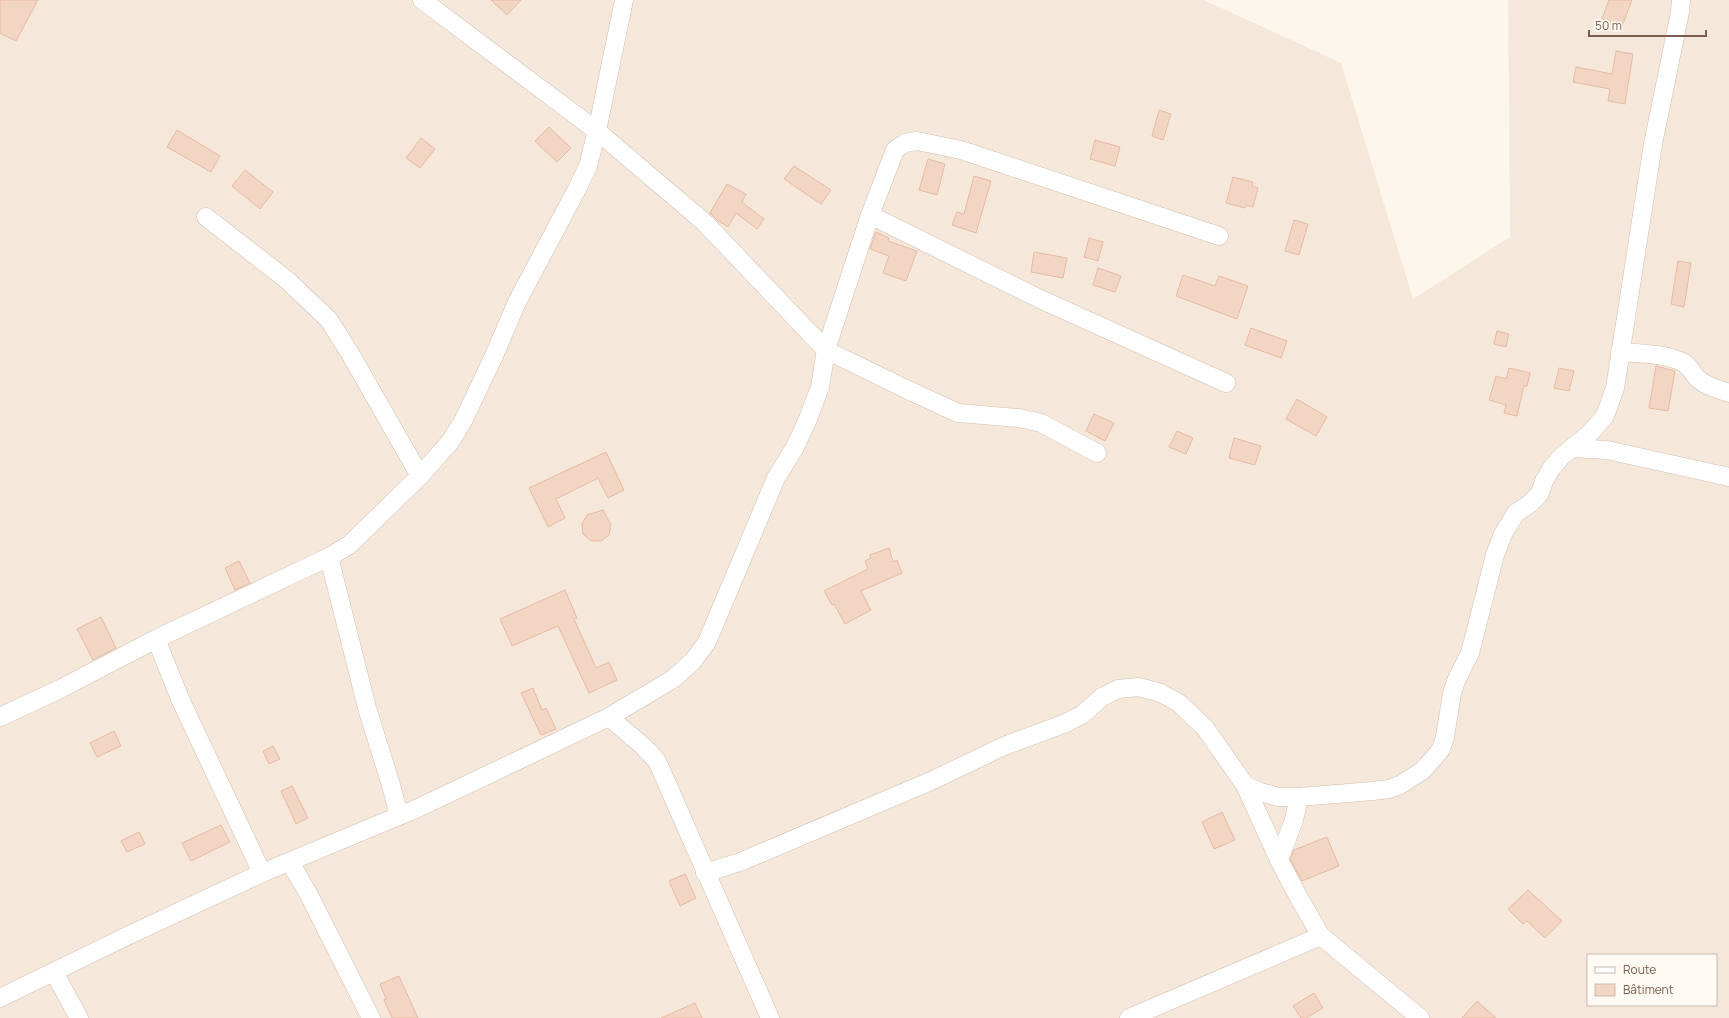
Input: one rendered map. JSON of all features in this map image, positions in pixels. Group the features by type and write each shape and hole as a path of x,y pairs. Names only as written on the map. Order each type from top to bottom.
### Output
{"street":[{"path":"422,0 597,131 704,222 826,350 958,413 1019,418 1041,423 1097,453"},
{"path":"0,717 62,688 156,639 329,557 349,545 420,476 450,442 463,421 490,365 517,302 588,166 597,131 624,0"},
{"path":"1245,785 1260,792 1279,797 1353,794 1388,789 1400,785 1422,771 1441,749 1445,737 1452,693 1456,681 1470,653 1494,556 1503,534 1516,513 1532,502 1540,493 1544,481 1551,469 1561,457 1597,426 1605,416 1615,388 1654,144 1680,12 1681,0"},
{"path":"0,998 262,873 399,816 609,717 673,679 693,662 707,642 776,478 795,447 808,419 820,387 826,350 870,215 895,150 905,143 917,141 961,150 1220,236"},
{"path":"870,215 1040,298 1226,383"},
{"path":"206,217 287,280 329,320 351,355 420,476"},
{"path":"1620,352 1664,356 1676,359 1685,364 1708,386 1729,393"},
{"path":"1572,448 1607,450 1729,477"},
{"path":"329,557 367,708 399,816"},
{"path":"156,639 217,779 262,873"},
{"path":"705,873 740,862 931,781 1004,746 1066,723 1083,714 1102,697 1118,689 1139,687 1161,693 1179,703 1205,728 1245,785 1279,860 1321,936 1420,1018"},
{"path":"609,717 643,746 657,761 705,873 742,951 770,1018"},
{"path":"1279,860 1294,820 1299,797"},
{"path":"290,862 309,895 371,1018"},
{"path":"1130,1018 1321,936"},
{"path":"54,972 79,1018"}],"shaded area":[{"path":"0,0 1204,0 1341,63 1413,299 1510,237 1508,0 1729,0 1729,1018 0,1018"}],"building":[{"path":"0,0 38,0 16,41 0,33"},
{"path":"491,0 521,0 507,15"},
{"path":"1609,0 1632,0 1622,26 1602,19"},
{"path":"1616,51 1633,54 1625,104 1608,101 1610,89 1573,82 1576,67 1612,74"},
{"path":"1159,110 1171,114 1163,140 1152,136"},
{"path":"549,127 571,148 557,162 535,141"},
{"path":"177,130 220,156 211,172 167,147"},
{"path":"421,138 435,149 420,168 406,158"},
{"path":"1095,140 1120,147 1115,166 1090,159"},
{"path":"928,159 945,164 937,195 919,190"},
{"path":"794,166 831,190 821,204 784,179"},
{"path":"245,170 273,192 260,209 232,186"},
{"path":"974,176 991,181 976,233 952,225 957,212 964,214"},
{"path":"1233,177 1253,182 1252,186 1258,188 1253,207 1246,205 1245,208 1226,203"},
{"path":"727,184 746,194 742,202 764,219 757,229 736,213 728,227 717,220 710,213"},
{"path":"1294,220 1308,224 1299,255 1285,251"},
{"path":"876,232 889,238 888,241 917,251 906,281 883,273 889,256 870,249"},
{"path":"1089,238 1103,242 1098,261 1084,257"},
{"path":"1034,252 1067,258 1063,278 1031,272"},
{"path":"1678,261 1691,263 1684,307 1671,304"},
{"path":"1098,268 1121,276 1115,292 1093,285"},
{"path":"1183,275 1215,286 1219,276 1248,286 1237,319 1176,296"},
{"path":"1251,328 1287,341 1281,358 1245,345"},
{"path":"1497,331 1509,334 1506,347 1494,344"},
{"path":"1656,366 1675,371 1668,411 1649,408"},
{"path":"1509,368 1530,373 1527,386 1524,386 1517,416 1504,413 1506,405 1489,400 1496,376 1506,379"},
{"path":"1559,368 1574,371 1569,391 1554,388"},
{"path":"1297,399 1327,417 1316,436 1286,419"},
{"path":"1094,414 1114,423 1105,441 1086,431"},
{"path":"1177,431 1193,438 1186,454 1169,447"},
{"path":"1234,438 1261,446 1255,465 1229,458"},
{"path":"606,452 624,490 608,498 598,478 556,499 565,518 548,527 529,488"},
{"path":"603,510 611,525 609,535 601,541 591,541 583,534 582,524 587,515"},
{"path":"889,548 893,562 897,560 902,573 861,591 871,610 845,624 834,604 832,605 824,591 868,569 865,561 871,558 870,555"},
{"path":"239,561 250,583 235,590 225,568"},
{"path":"565,590 577,618 574,619 596,668 609,662 617,680 589,693 558,626 512,646 500,619"},
{"path":"101,617 116,648 93,660 77,629"},
{"path":"533,688 542,710 546,708 556,729 541,735 521,693"},
{"path":"114,731 121,746 97,757 90,743"},
{"path":"273,746 280,759 269,764 263,751"},
{"path":"292,786 308,818 296,824 281,791"},
{"path":"1222,812 1235,840 1214,849 1202,822"},
{"path":"221,825 230,842 191,861 182,843"},
{"path":"139,832 145,844 127,852 121,841"},
{"path":"1327,837 1339,866 1302,881 1290,859 1294,850"},
{"path":"685,874 696,898 680,906 669,881"},
{"path":"1528,890 1562,921 1545,938 1527,921 1523,924 1508,909"},
{"path":"399,976 418,1018 392,1018 384,1000 386,999 380,984"},
{"path":"1314,993 1323,1008 1306,1018 1301,1018 1293,1006"},
{"path":"1477,1001 1496,1018 1462,1018"},
{"path":"695,1003 702,1018 661,1018"}]}
